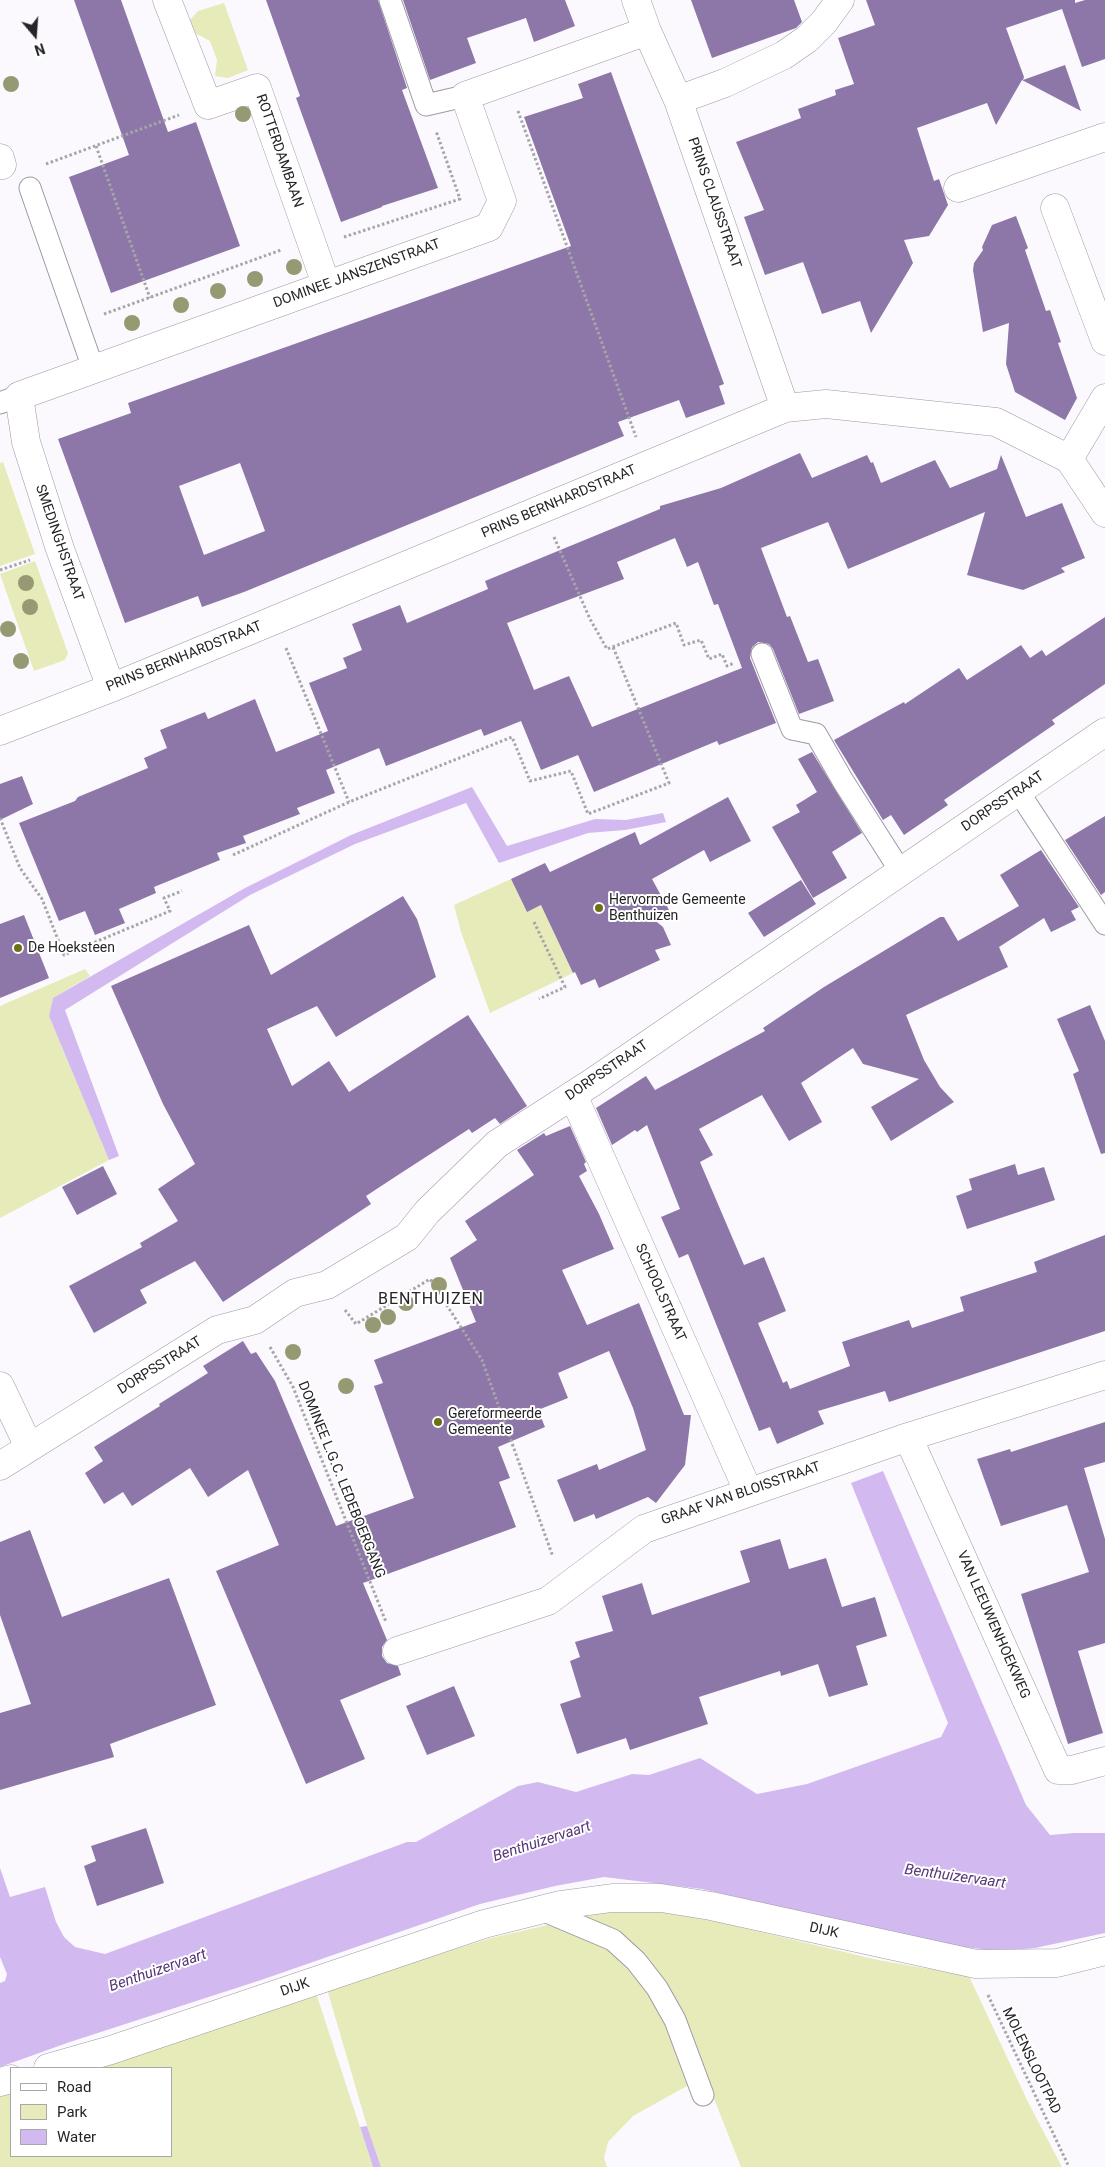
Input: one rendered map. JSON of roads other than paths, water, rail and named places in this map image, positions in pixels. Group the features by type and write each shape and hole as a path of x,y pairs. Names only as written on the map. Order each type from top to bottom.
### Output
{"street":[{"name":"ROTTERDAMBAAN","path":"168,0 208,105 257,88 326,284"},
{"name":"PRINS CLAUSSTRAAT","path":"636,0 647,31 678,100 785,408"},
{"path":"678,100 725,83 784,55 807,39 824,22 840,0"},
{"path":"465,96 647,31"},
{"name":"DOMINEE JANSZENSTRAAT","path":"10,399 489,227 502,201 465,96"},
{"path":"958,188 1105,137"},
{"path":"1055,208 1105,341"},
{"path":"1069,459 1105,398"},
{"name":"SMEDINGHSTRAAT","path":"10,399 26,442 60,549 111,688"},
{"name":"PRINS BERNHARDSTRAAT","path":"0,731 111,688 785,408 826,404 996,422 1069,459 1105,513"},
{"name":"DORPSSTRAAT","path":"0,1466 217,1330 256,1320 295,1293 327,1284 407,1237 427,1212 497,1144 573,1095 1105,732"},
{"name":"SCHOOLSTRAAT","path":"573,1095 748,1491"},
{"name":"GRAAF VAN BLOISSTRAAT","path":"397,1651 548,1601 644,1528 908,1436 1105,1374"},
{"path":"0,1386 29,1447"},
{"name":"VAN LEEUWENHOEKWEG","path":"908,1436 1058,1770 1072,1770 1105,1760"},
{"name":"DIJK","path":"52,2067 111,2050 484,1924 560,1905 612,1898 661,1898 720,1908 976,1964 1057,1963 1105,1951"}],"lane":[{"path":"390,0 426,105 465,96"},
{"path":"30,188 93,368"},
{"path":"762,654 792,729 816,734 900,872"},
{"path":"1018,792 1105,924"},
{"path":"542,1910 613,1940 636,1961 656,1988 674,2020 703,2095"}],"water":[{"path":"472,787 507,846 595,819 626,820 663,813 666,822 625,830 588,833 499,863 466,803 355,844 250,895 65,1010 119,1156 109,1160 49,1016 53,998 245,888 351,835"},
{"name":"Benthuizervaart","path":"883,1471 1026,1805 1050,1835 1105,1833 1105,1933 1035,1948 998,1951 938,1944 702,1889 604,1877 555,1886 480,1904 261,1980 70,2042 0,2067 0,1983 5,1981 7,1974 0,1957 0,1868 10,1897 45,1887 56,1922 64,1937 75,1947 105,1954 407,1842 416,1842 518,1786 538,1782 576,1792 632,1774 649,1775 700,1758 757,1794 807,1784 941,1737 948,1723 851,1483"},
{"path":"367,2126 381,2167 373,2167 360,2127"}],"place":[{"name":"Hervormde Gemeente Benthuizen","path":"599,908"},
{"name":"De Hoeksteen","path":"18,948"},
{"name":"Gereformeerde Gemeente","path":"438,1422"}],"district":[{"name":"BENTHUIZEN","path":"431,1300"}]}
